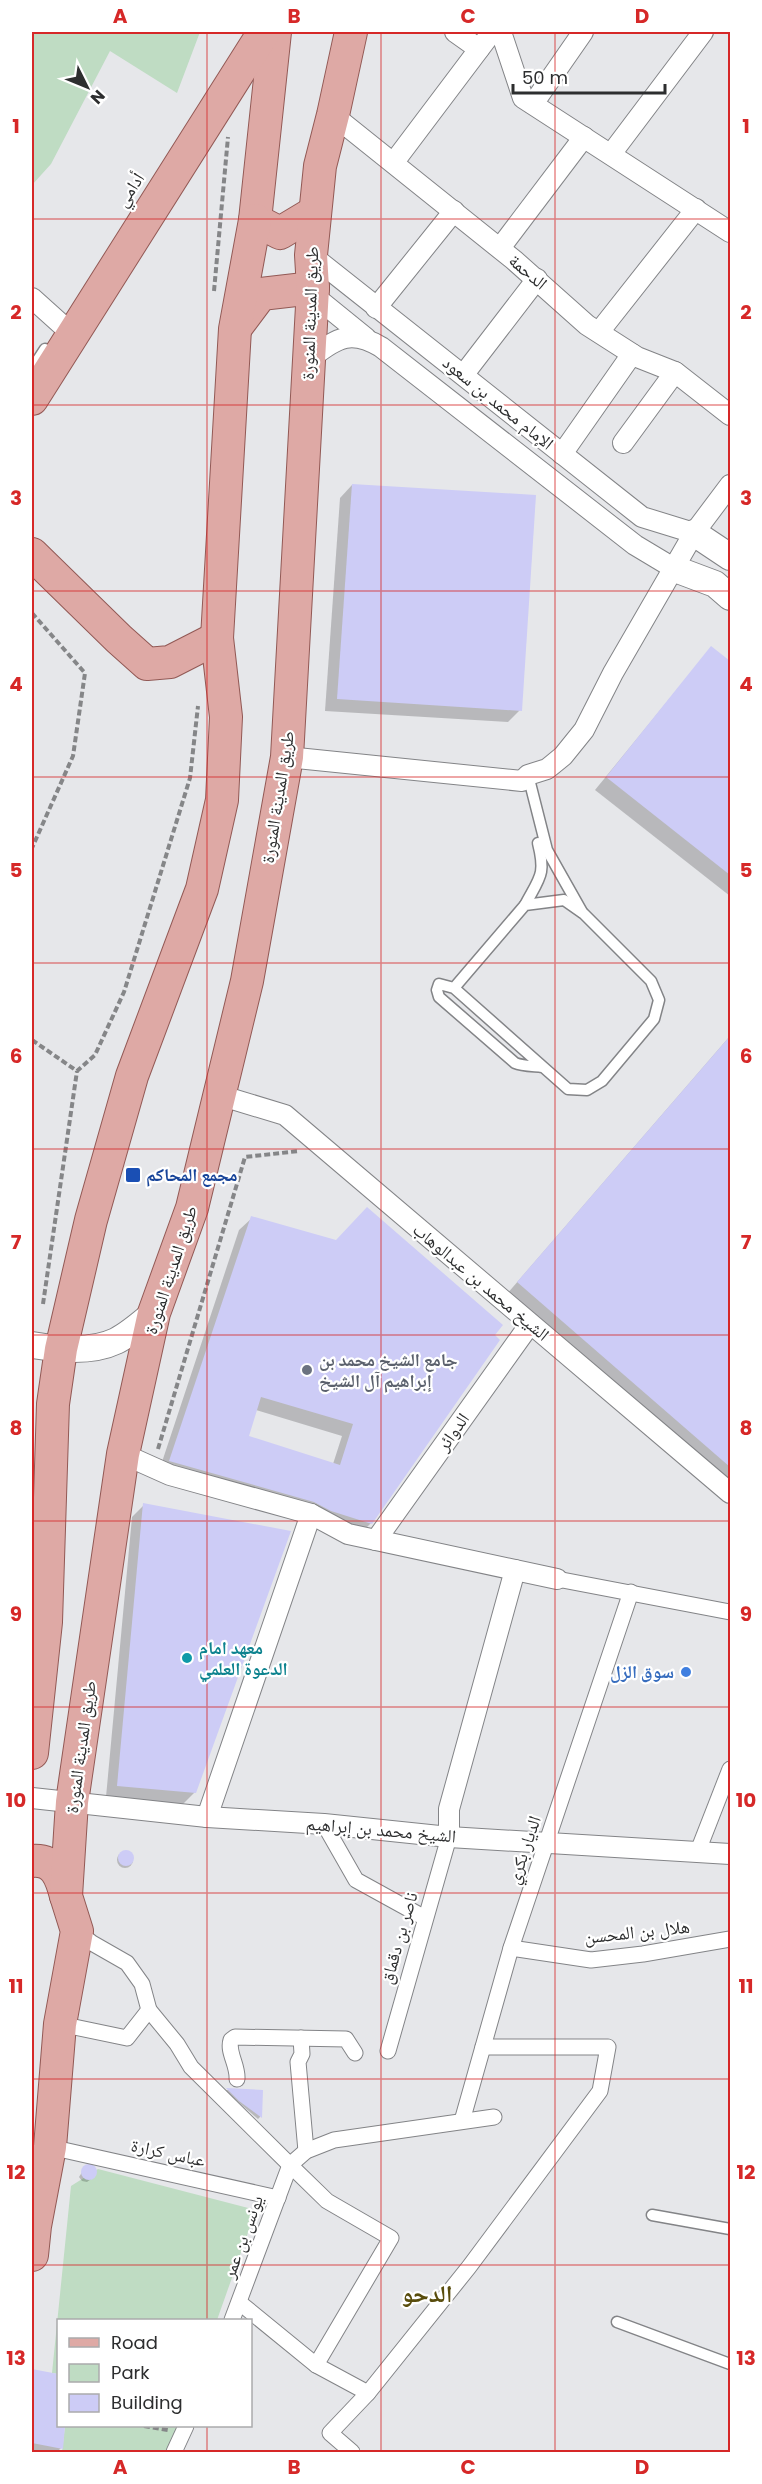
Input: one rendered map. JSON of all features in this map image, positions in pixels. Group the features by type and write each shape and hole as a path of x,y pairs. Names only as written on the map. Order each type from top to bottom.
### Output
{"main road":[{"path":"32,399 263,32"},
{"path":"32,1753 46,1622 53,1404 46,1347 91,1220 132,1076 202,889 222,800 226,717 217,638 235,329 255,220 275,32"},
{"name":"طريق المدينة المنورة","path":"32,2255 50,2147 60,2024 77,1930 66,1896 72,1802 123,1454 154,1313 192,1208 247,981 287,756 313,292 311,255 320,166 351,32"},
{"name":"طريق المدينة المنورة","path":"255,220 280,233 315,212"},
{"path":"235,329 261,294 313,292"},
{"path":"32,554 118,639 147,664 170,662 217,638"},
{"path":"32,1379 53,1404"},
{"path":"32,1861 42,1861 56,1869 66,1896"}],"street":[{"path":"455,32 479,49"},
{"path":"394,162 492,32"},
{"path":"501,32 523,98 730,232"},
{"path":"533,104 583,32"},
{"path":"611,154 704,32"},
{"name":"الدحمة","path":"333,115 500,248 587,325 632,354 675,372 730,415"},
{"path":"500,248 584,137"},
{"path":"599,332 696,209"},
{"path":"376,308 454,211"},
{"name":"الإمام محمد بن سعود","path":"311,255 642,517 694,533"},
{"path":"464,374 537,279"},
{"name":"الإمام محمد بن سعود","path":"313,292 366,338 381,347 635,545 675,569"},
{"path":"32,298 59,329"},
{"path":"309,359 342,337 366,338"},
{"path":"562,454 632,354"},
{"path":"623,443 675,372"},
{"path":"287,756 525,778 552,765 563,756 584,730 613,673 694,533 730,485"},
{"path":"694,533 730,557"},
{"path":"675,569 714,584 730,597"},
{"name":"الشيخ محمد بن عبدالوهاب","path":"219,1095 285,1115 730,1494"},
{"path":"46,1347 102,1346 116,1341 154,1313"},
{"name":"الدوائر","path":"376,1540 530,1324"},
{"path":"123,1454 170,1475 311,1514 348,1534 557,1579 730,1612"},
{"path":"207,1817 311,1514"},
{"path":"449,1837 449,1809 515,1570"},
{"name":"الديار بكري","path":"462,2121 511,1948 631,1593"},
{"path":"699,1851 730,1769"},
{"name":"الشيخ محمد بن إبراهيم","path":"32,1798 207,1817 324,1824 449,1837 730,1854"},
{"path":"324,1824 356,1880 425,1918"},
{"name":"ناصر بن دقماق","path":"388,2051 449,1837"},
{"path":"77,1930 92,1943 127,1963 142,1984 149,2010 177,2044 191,2067 290,2165 327,2201 391,2238 316,2365"},
{"name":"هلال بن المحسن","path":"511,1948 591,1960 643,1954 730,1939"},
{"path":"60,2024 127,2038 149,2010"},
{"path":"237,2079 238,2070 229,2044 235,2037 346,2039 355,2053"},
{"path":"301,2038 302,2054 298,2062 306,2151"},
{"path":"352,2452 330,2433 368,2394 469,2267 600,2091 608,2047 483,2047"},
{"path":"290,2165 306,2151 334,2140 494,2117"},
{"name":"عباس كرارة","path":"50,2147 278,2198"},
{"name":"يونس بن عمر","path":"232,2319 290,2165"},
{"path":"240,2303 316,2365 368,2394"},
{"path":"174,2452 186,2427"}],"lane":[{"name":"أدامي","path":"167,164 263,32"},
{"path":"32,369 59,329"},
{"path":"454,987 525,905 542,872 543,863 525,778"},
{"path":"525,778 547,850 584,914"},
{"path":"525,905 564,900 584,914 651,981 659,1000 654,1019 602,1082 587,1090 568,1089 454,987 439,984 437,990 439,997 515,1062 520,1065 542,1067"},
{"path":"652,2215 730,2229"},
{"path":"617,2322 730,2364"}],"path":[{"path":"32,613 85,673 73,756 32,848"},
{"path":"43,1305 77,1071 94,1054 124,992 190,778 198,701"},
{"path":"32,1040 77,1071"},
{"path":"153,1467 245,1157 324,1148"}],"green space":[{"path":"32,32 200,32 177,93 110,51 51,164 32,185"},
{"path":"98,2169 256,2210 217,2319 57,2319 71,2186"},
{"path":"57,2324 57,2374 52,2373"},
{"path":"65,2427 179,2427 169,2452 62,2452"}],"building":[{"path":"352,484 536,495 522,711 337,699"},
{"path":"711,646 730,661 730,875 606,777"},
{"path":"730,1036 730,1467 517,1282"},
{"name":"جامع الشيخ محمد بن إبراهيم آل الشيخ","path":"367,1207 503,1325 495,1335 500,1340 372,1524 331,1511 314,1502 169,1461 251,1216 336,1240","holes":["261,1397 353,1424 340,1465 249,1436"]},
{"name":"معهد امام الدعوة العلمي","path":"143,1503 291,1531 196,1793 117,1786"},
{"path":"126,1850 132,1852 134,1858 132,1864 126,1866 120,1864 118,1858 120,1852"},
{"path":"226,2088 263,2090 262,2118 239,2101"},
{"path":"89,2164 97,2172 89,2180 81,2172"},
{"path":"32,2369 57,2374 57,2427 65,2427 63,2449 32,2443"}],"place":[{"name":"مجمع المحاكم","path":"133,1175"},
{"name":"جامع الشيخ محمد بن إبراهيم آل الشيخ","path":"307,1370"},
{"name":"معهد امام الدعوة العلمي","path":"187,1658"},
{"name":"سوق الزل","path":"686,1672"}],"district":[{"name":"الدحو","path":"427,2294"}]}
